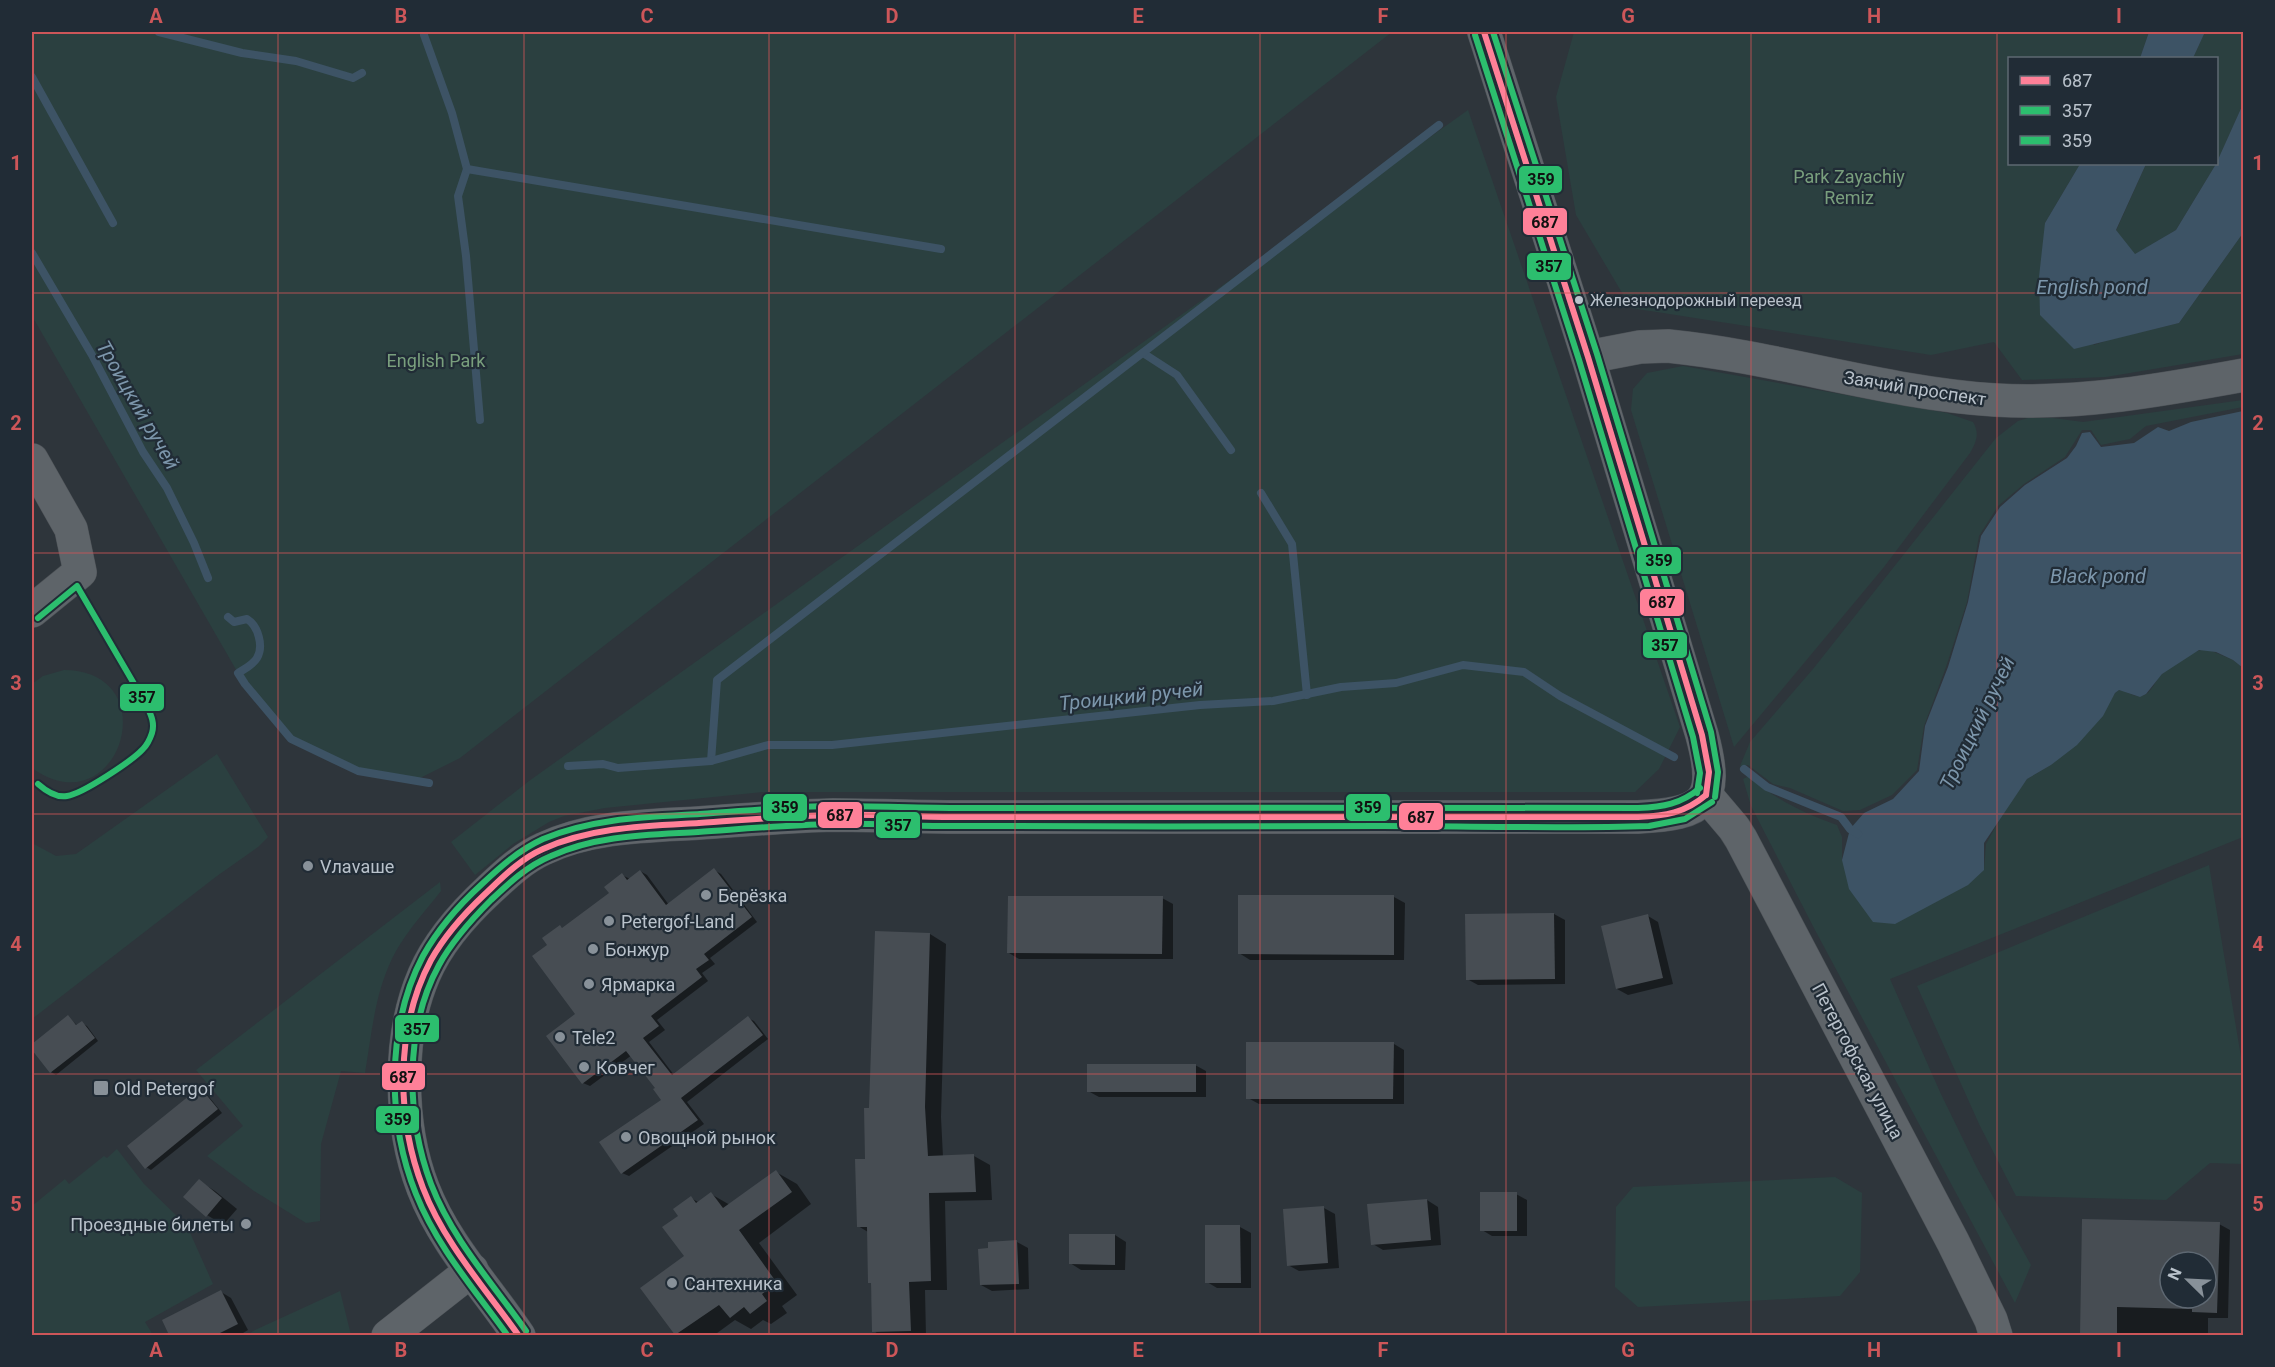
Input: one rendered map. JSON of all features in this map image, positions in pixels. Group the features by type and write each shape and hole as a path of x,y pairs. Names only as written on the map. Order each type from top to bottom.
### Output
{"main road":[{"path":"519,1335 440,1224 424,1192 413,1159 405,1108 406,1056 408,1033 422,978 441,944 479,899 514,867 544,848 586,835 644,826 830,815 1638,817 1670,815 1688,810 1706,795 1710,783 1709,763 1704,744 1588,357 1484,32"}],"street":[{"name":"Заячий проспект","path":"1588,357 1640,346 1668,346 1950,396 2038,401 2106,397 2244,375"},
{"path":"32,460 71,529 80,572 32,611"},
{"name":"Петергофская улица","path":"1706,795 1741,839 1953,1242 1992,1320 1996,1335"},
{"path":"388,1335 472,1270"}],"green space":[{"name":"English Park","path":"32,32 1392,32 460,758 416,780 358,771 291,739 244,684 32,316"},
{"name":"Park Zayachiy Remiz","path":"1574,32 2149,32 2140,57 2008,57 2008,165 2079,165 2045,223 2094,345 2179,323 2243,233 2243,354 2106,377 2022,380 1994,342 1931,355 1631,308 1576,215 1556,97"},
{"path":"2205,32 2243,32 2243,104 2218,160 2218,57 2193,57"},
{"path":"1468,110 1680,727 1659,769 1635,792 763,792 605,808 564,816 549,822 513,844 475,875 451,842 529,781"},
{"path":"2146,165 2215,165 2176,230 2134,255 2116,231"},
{"path":"1683,366 1947,413 1973,422 1977,434 1970,453 1884,567 1734,747 1631,410 1633,389 1647,373"},
{"path":"2243,400 2243,407 2146,426 2130,439 2101,445 2091,430 2082,430 2065,457 2024,484 1998,506 1979,536 1967,602 1924,726 1917,770 1892,795 1860,810 1843,811 1790,788 1773,784 1748,765 1740,766 1750,742 1813,669 1996,438 2018,421 2028,418 2053,418 2083,422"},
{"path":"2207,649 2233,660 2243,668 2243,837 1890,979 1940,1092 1977,1168 2031,1265 2015,1303 1815,930 1751,806 1743,779 1749,776 1790,805 1837,825 1842,837 1842,860 1984,870 1986,844 2006,808 2027,779 2051,765 2119,690 2136,696 2145,695 2170,666 2189,655"},
{"path":"64,670 96,677 115,694 123,718 120,743 108,765 88,779 62,782 32,768 32,684 43,676"},
{"path":"217,754 268,837 258,847 32,1019 32,843 56,856 76,854"},
{"path":"2209,865 2243,1069 2243,1164 2210,1163 2166,1200 2016,1196 1980,1126 1917,986"},
{"path":"440,882 441,891 406,935 383,980 375,1011 365,1073 341,1071 321,1144 320,1221 306,1223 254,1191 207,1156 243,1126 196,1070"},
{"path":"117,1149 144,1184 187,1226 213,1284 145,1322 153,1335 32,1335 32,1206 65,1179 69,1184 104,1156 107,1158"},
{"path":"1835,1177 1862,1193 1860,1272 1840,1296 1638,1307 1615,1287 1616,1207 1633,1187"},
{"path":"340,1291 351,1335 247,1335 255,1330"}],"water":[{"path":"2149,32 2205,32 2193,57 2140,57"},
{"name":"English pond","path":"2243,104 2243,233 2179,323 2074,349 2040,315 2039,277 2045,223 2079,165 2146,165 2116,230 2135,254 2176,230 2215,165 2218,165 2218,160"},
{"name":"Black pond","path":"2243,411 2243,668 2216,652 2199,650 2162,674 2146,694 2140,697 2119,690 2115,693 2103,716 2077,745 2051,765 2027,779 1984,843 1984,870 1968,885 1895,924 1873,922 1849,889 1842,860 1850,829 1864,813 1893,799 1919,771 1925,726 1948,667 1968,602 1981,536 2000,507 2025,485 2067,458 2082,433 2090,432 2101,447 2134,443 2158,427 2169,431 2191,422"}],"building":[{"path":"714,868 752,917 704,954 709,960 696,969 702,977 651,1016 659,1026 643,1038 672,1075 748,1016 763,1035 681,1098 698,1120 621,1174 599,1142 661,1100 653,1089 655,1088 626,1051 582,1084 546,1036 575,1014 532,956 547,945 542,938 560,925 562,928 609,893 604,887 622,873 627,880 640,870 666,905"},
{"path":"1238,895 1394,895 1394,955 1238,954"},
{"path":"1008,896 1163,896 1162,954 1007,953"},
{"path":"1554,913 1555,979 1466,980 1465,914"},
{"path":"1648,914 1663,978 1616,989 1601,926"},
{"path":"875,931 930,933 925,1107 928,1156 974,1154 976,1192 929,1193 931,1281 909,1282 911,1331 872,1332 867,1227 857,1227 855,1159 865,1159 864,1108 869,1108"},
{"path":"68,1015 76,1025 82,1021 95,1038 50,1073 32,1050 32,1044"},
{"path":"1246,1042 1394,1042 1393,1099 1246,1099"},
{"path":"1087,1064 1196,1064 1196,1092 1087,1092"},
{"path":"200,1087 218,1109 145,1169 127,1146"},
{"path":"776,1170 792,1192 739,1230 777,1283 762,1294 767,1301 750,1314 744,1307 730,1318 719,1305 675,1335 640,1288 684,1256 662,1227 678,1216 673,1209 691,1196 696,1203 711,1192 723,1208"},
{"path":"199,1179 222,1198 206,1217 183,1197"},
{"path":"1480,1192 1517,1192 1517,1231 1480,1231"},
{"path":"1427,1199 1431,1240 1371,1245 1367,1204"},
{"path":"1324,1206 1328,1263 1287,1266 1283,1209"},
{"path":"2082,1219 2220,1222 2218,1283 2218,1250 2158,1250 2158,1308 2117,1307 2117,1334 2080,1335"},
{"path":"1205,1225 1240,1225 1241,1283 1205,1283"},
{"path":"1069,1234 1115,1234 1115,1265 1069,1264"},
{"path":"1017,1240 1019,1284 980,1285 978,1249 988,1248 988,1242"},
{"path":"221,1290 238,1324 216,1335 169,1335 162,1320"},
{"path":"2192,1310 2217,1310 2217,1313 2192,1312"}],"waterway":[{"path":"159,32 242,53 296,61 353,78 362,73"},
{"path":"424,35 452,113 467,169 458,196 466,256 480,420"},
{"path":"32,77 113,223"},
{"path":"711,761 717,680 1439,125"},
{"path":"467,169 941,249"},
{"name":"Троицкий ручей","path":"32,253 92,355 143,452 167,488 208,578"},
{"path":"1143,353 1177,375 1231,450"},
{"path":"1261,493 1292,544 1307,695"},
{"name":"Троицкий ручей","path":"228,617 234,622 247,619 257,631 260,642 257,658 238,673 291,739 358,771 429,783"},
{"name":"Троицкий ручей","path":"568,766 603,764 618,768 711,761 768,745 832,745 1200,705 1273,701 1341,687 1396,683 1463,665 1524,672 1560,696 1674,757"},
{"name":"Троицкий ручей","path":"1744,769 1767,787 1841,817 1850,829 1858,834"}],"transit line":[{"name":"687","path":"1484,32 1588,357 1702,735 1709,772 1706,795"},
{"name":"359","path":"1493,32 1597,354 1711,732 1718,772 1715,797"},
{"name":"357","path":"1475,35 1579,360 1693,737 1700,773 1697,793"},
{"name":"357","path":"38,618 77,586 147,706 153,726 148,742 137,754 84,790 67,796 59,796 38,784"},
{"name":"359","path":"508,1336 446,1250 416,1194 406,1166 400,1136 395,1074 402,1013 411,983 435,936 473,892 496,871 534,843 562,832 620,820 801,807 1638,808 1671,804 1686,798 1700,788"},
{"name":"687","path":"519,1336 466,1265 442,1228 423,1188 408,1132 403,1073 411,1014 419,986 436,951 455,925 484,895 519,863 543,849 581,836 620,829 799,816 1638,817 1657,816 1682,810 1706,795"},
{"name":"357","path":"526,1331 450,1224 431,1184 417,1131 412,1073 419,1017 428,990 444,956 469,923 498,894 526,870 542,860 568,849 623,837 781,826 831,824 1649,826 1685,819 1712,802"}],"place":[{"name":"Железнодорожный переезд","path":"1579,300"},
{"name":"Vлаvаше","path":"308,866"},
{"name":"Берёзка","path":"706,895"},
{"name":"Petergof-Land","path":"609,921"},
{"name":"Бонжур","path":"593,949"},
{"name":"Ярмарка","path":"589,984"},
{"name":"Tele2","path":"560,1037"},
{"name":"Ковчег","path":"584,1067"},
{"name":"Old Petergof","path":"101,1088"},
{"name":"Овощной рынок","path":"626,1137"},
{"name":"Проездные билеты","path":"246,1224"},
{"name":"Сантехника","path":"672,1283"}]}
